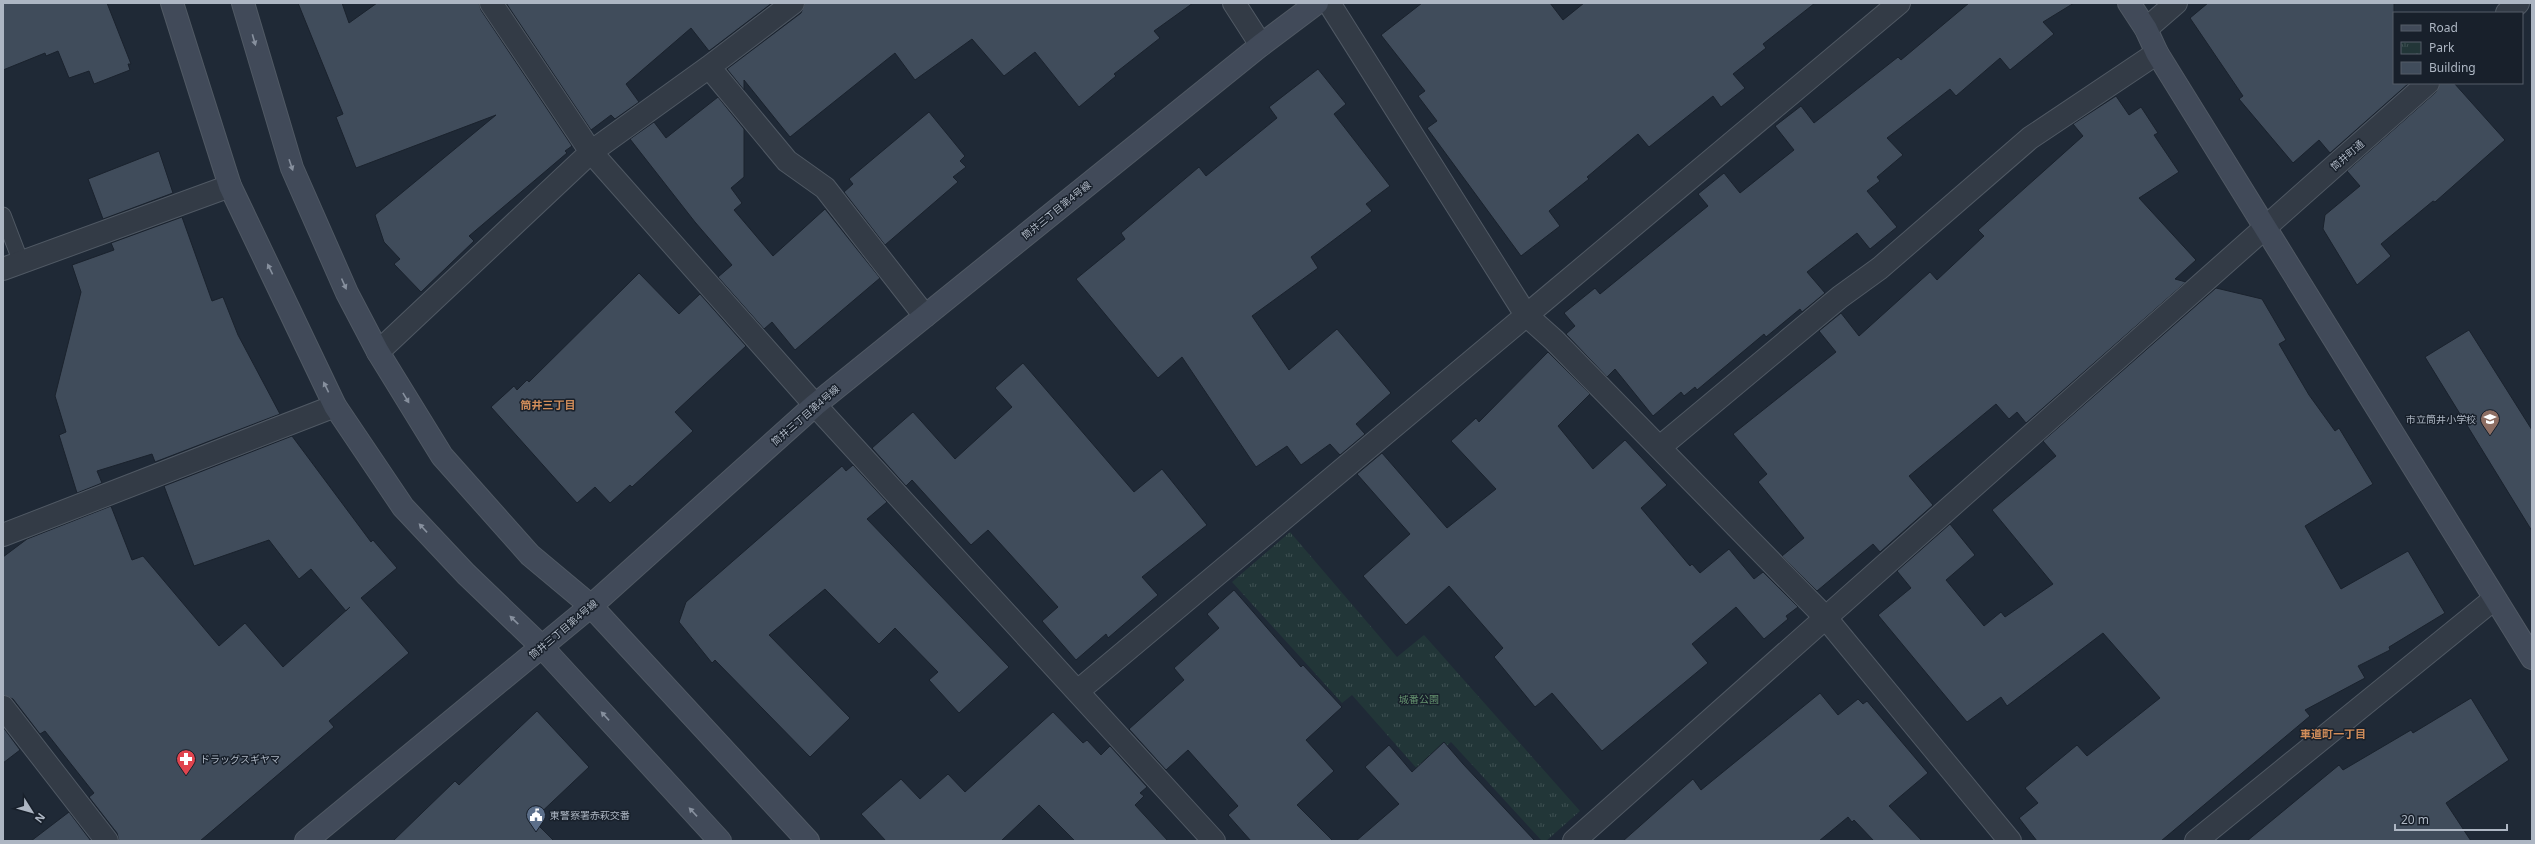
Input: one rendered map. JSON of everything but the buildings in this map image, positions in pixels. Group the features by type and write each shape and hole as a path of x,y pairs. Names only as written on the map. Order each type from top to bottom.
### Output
{"street":[{"path":"172,3 230,186 335,406 403,507 466,574 542,647 720,841"},
{"path":"243,3 292,168 347,293 378,352 442,456 530,555 591,606 808,841"},
{"path":"491,3 591,152 815,405 1214,841"},
{"path":"378,352 591,152 709,67 793,3"},
{"path":"1234,3 1261,45"},
{"name":"筒井三丁目第4号線","path":"306,841 591,606 815,405 1261,45 1317,3"},
{"path":"1329,3 1526,315 1554,340 1660,447 1825,617 2010,841"},
{"path":"1078,691 1899,3"},
{"path":"2129,3 2146,29 2157,53 2266,226 2494,599 2532,658"},
{"path":"2146,29 2176,3"},
{"path":"2508,12 2518,3"},
{"path":"1660,447 1840,297 1880,268 2030,138 2157,53"},
{"path":"709,67 787,161 825,188 925,316"},
{"name":"筒井町通","path":"1574,841 2427,84"},
{"path":"12,266 230,186"},
{"path":"3,535 335,406"},
{"path":"2196,841 2494,599"},
{"path":"3,707 107,841"}],"lane":[{"path":"3,215 12,266"}],"green space":[{"name":"城番公園","path":"1290,532 1397,657 1424,635 1580,811 1546,841 1542,841 1451,742 1419,771 1352,695 1342,703 1232,582"}],"place":[{"name":"市立筒井小学校","path":"2490,436"},
{"name":"ドラッグスギヤマ","path":"186,776"},
{"name":"東警察署赤萩交番","path":"536,832"}],"district":[{"name":"筒井三丁目","path":"548,405"},
{"name":"車道町一丁目","path":"2333,734"}]}
